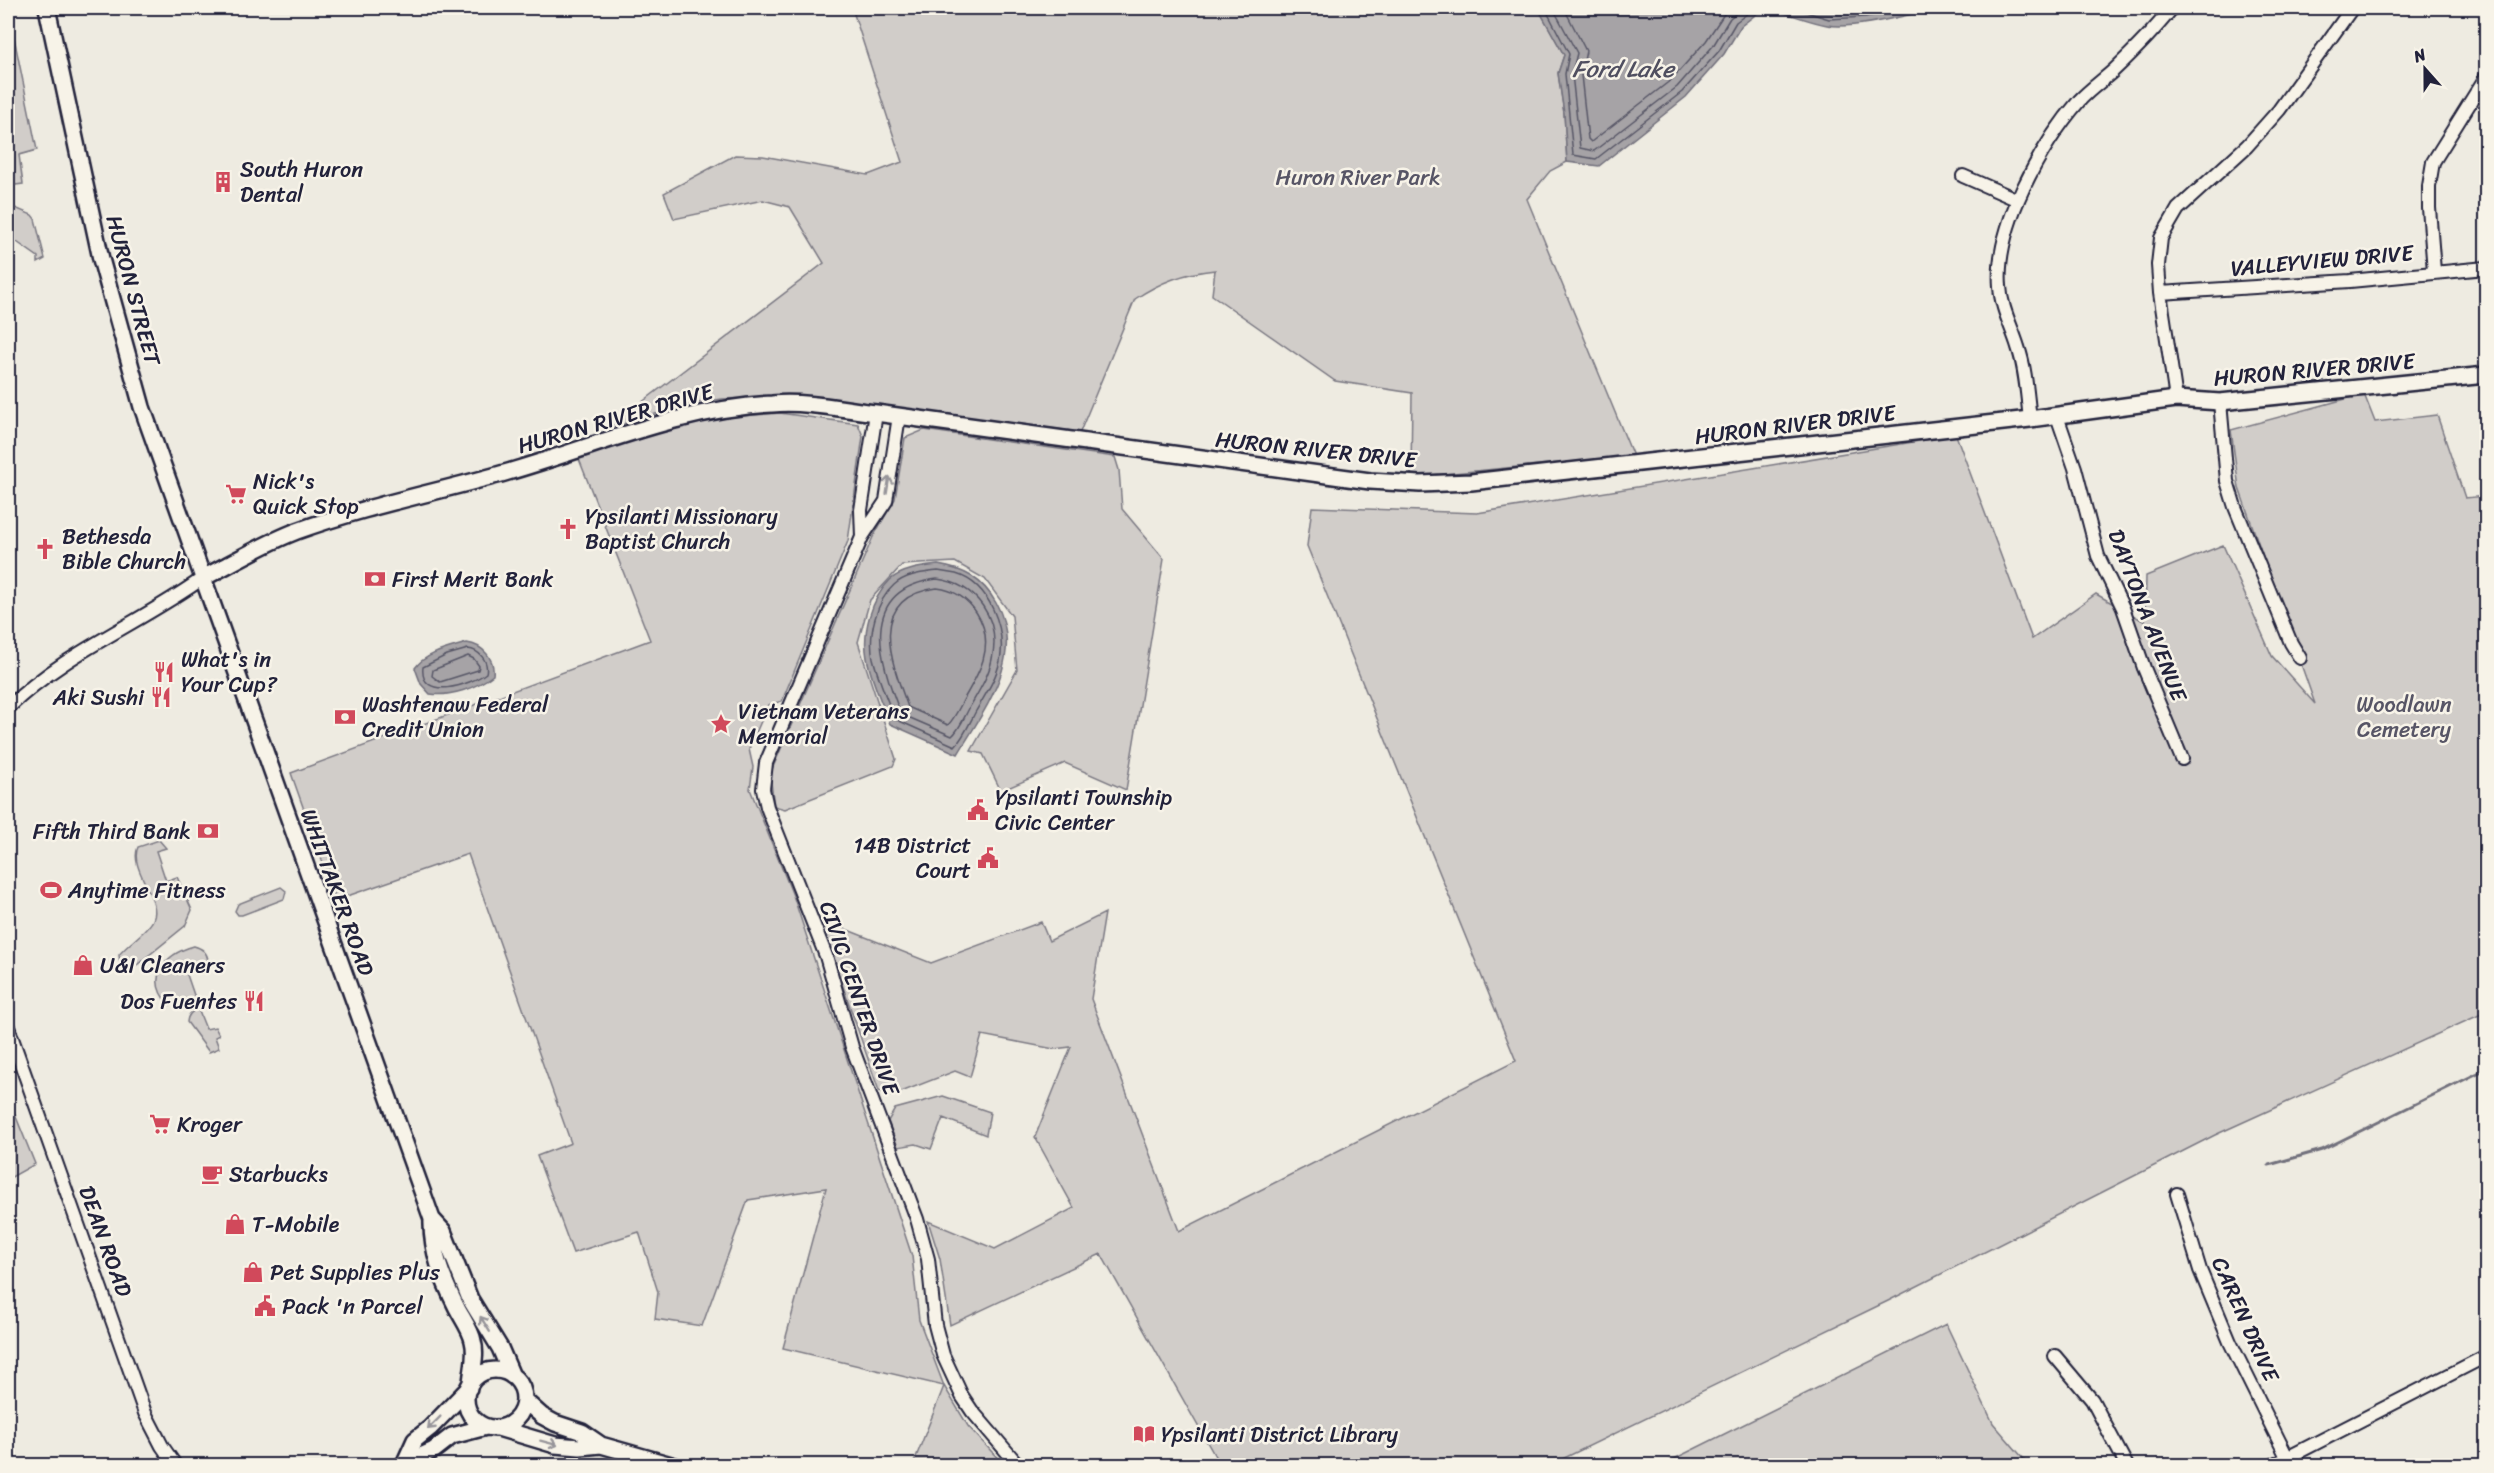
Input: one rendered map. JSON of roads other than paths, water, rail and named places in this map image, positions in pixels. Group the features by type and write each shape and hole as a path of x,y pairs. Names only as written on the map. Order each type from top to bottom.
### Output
{"main road":[{"name":"HURON STREET","path":"46,8 85,189 121,333 142,406 203,578"},
{"name":"HURON RIVER DRIVE","path":"203,578 294,532 331,519 511,471 689,415 774,403 876,413 1370,481 1420,484 1471,482 1589,470 2057,416 2176,399 2220,402 2487,375"},
{"name":"WHITTAKER ROAD","path":"203,578 432,1220 435,1252 450,1295 473,1338 475,1351 470,1385"},
{"name":"WHITTAKER ROAD","path":"432,1220 443,1231 470,1299 500,1348 512,1376"},
{"path":"498,1370 512,1376 521,1385 524,1400 519,1415 512,1423 452,1436 434,1450 403,1464 415,1440 430,1428 484,1373 498,1370"},
{"path":"470,1385 466,1397 468,1410 475,1421 555,1445 580,1447 601,1445"},
{"path":"524,1400 542,1416 582,1432 601,1445 675,1466"}],"street":[{"path":"2030,419 2019,348 2007,319 2000,287 2001,253 2018,200 2051,136 2080,100 2154,30 2172,8"},
{"path":"2176,399 2160,293 2158,265 2161,238 2178,209 2247,146 2279,110 2352,8"},
{"path":"2434,272 2428,186 2433,162 2487,77"},
{"path":"1963,176 2018,200"},
{"name":"VALLEYVIEW DRIVE","path":"2160,293 2350,281 2487,268"},
{"path":"2220,402 2227,481 2235,507 2291,644 2300,658"},
{"name":"CIVIC CENTER DRIVE","path":"862,537 861,510 876,413"},
{"name":"DAYTONA AVENUE","path":"2057,416 2075,468 2098,556 2123,608 2144,668 2182,759"},
{"name":"CIVIC CENTER DRIVE","path":"899,417 886,501 862,537 766,763 763,789 767,807 826,956 852,1047 917,1219 928,1259 934,1325 943,1355 962,1396 972,1411 1019,1466"},
{"path":"8,708 39,679 66,659 183,592 203,578"},
{"name":"DEAN ROAD","path":"8,1027 145,1413 162,1446 176,1466"},
{"name":"CAREN DRIVE","path":"2177,1194 2200,1270 2226,1332 2287,1456"},
{"path":"2055,1356 2092,1400 2127,1466"},
{"path":"2271,1466 2487,1356"}],"water":[{"name":"Ford Lake","path":"1538,8 1939,8 1883,21 1839,26 1763,9 1741,26 1724,54 1686,97 1599,166 1567,162 1564,113 1558,73 1564,55"},
{"path":"938,565 964,572 979,581 996,603 1004,623 1007,643 998,682 980,719 958,754 890,724 871,675 867,658 867,627 873,606 883,588 895,576 906,571"},
{"path":"467,643 473,644 487,654 492,664 493,675 463,690 438,695 430,694 421,684 415,668 431,655"}],"waterway":[{"path":"2269,1165 2322,1150 2486,1069"}],"place":[{"name":"South Huron Dental","path":"223,182"},
{"name":"Nick's Quick Stop","path":"236,494"},
{"name":"Ypsilanti Missionary Baptist Church","path":"568,529"},
{"name":"Bethesda Bible Church","path":"45,549"},
{"name":"First Merit Bank","path":"375,579"},
{"name":"What's in Your Cup?","path":"164,672"},
{"name":"Aki Sushi","path":"161,697"},
{"name":"Washtenaw Federal Credit Union","path":"345,717"},
{"name":"Vietnam Veterans Memorial","path":"721,724"},
{"name":"Ypsilanti Township Civic Center","path":"978,810"},
{"name":"Fifth Third Bank","path":"208,831"},
{"name":"14B District Court","path":"988,858"},
{"name":"Anytime Fitness","path":"51,890"},
{"name":"U&I Cleaners","path":"83,965"},
{"name":"Dos Fuentes","path":"254,1001"},
{"name":"Kroger","path":"160,1124"},
{"name":"Starbucks","path":"212,1174"},
{"name":"T-Mobile","path":"235,1224"},
{"name":"Pet Supplies Plus","path":"253,1272"},
{"name":"Pack 'n Parcel","path":"265,1306"},
{"name":"Ypsilanti District Library","path":"1144,1434"}],"park label":[{"name":"Huron River Park","path":"1358,177"},
{"name":"Woodlawn Cemetery","path":"2404,716"}]}
